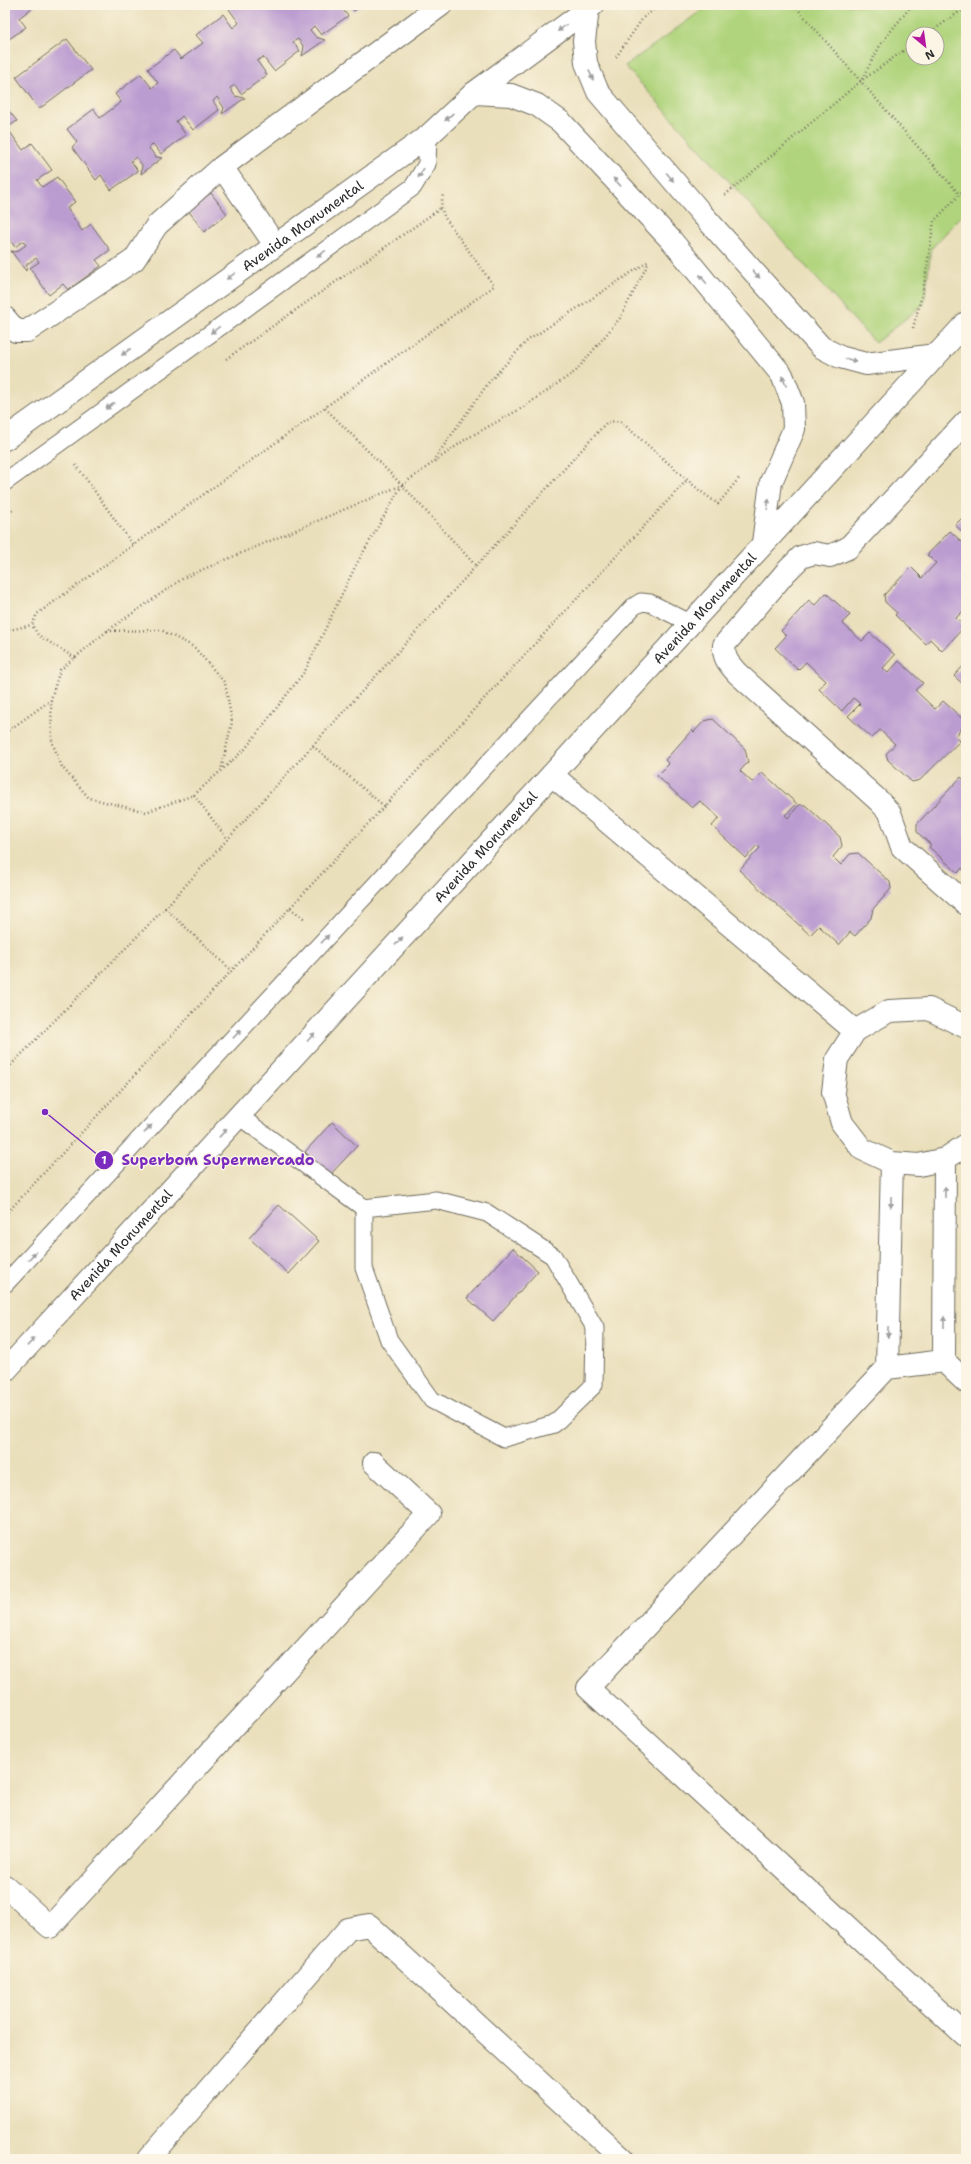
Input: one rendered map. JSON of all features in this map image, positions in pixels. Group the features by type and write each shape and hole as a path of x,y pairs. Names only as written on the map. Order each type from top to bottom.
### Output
{"street":[{"path":"5,318 16,331 27,331 134,260 157,225 222,167 441,5"},
{"path":"591,7 584,41 586,63 598,92 702,214 821,347 840,356 866,364 936,355"},
{"name":"Avenida Monumental","path":"5,439 428,136 474,93 591,7"},
{"path":"474,93 511,95 537,105 561,122 672,241 782,375 793,403 794,429 771,482 763,543"},
{"path":"222,167 275,245"},
{"name":"Avenida Monumental","path":"5,1370 692,624 763,543 966,323"},
{"path":"966,422 848,548 830,556 814,553 801,557 786,572 724,645 723,652 729,664 737,673 879,801 890,813 902,847 966,904"},
{"path":"552,775 855,1031"},
{"path":"966,1027 929,1009 889,1011 855,1031 838,1060 833,1092 842,1123 862,1149 892,1163 918,1165 945,1159 966,1145"},
{"path":"945,1159 944,1361 966,1382"},
{"path":"887,1368 892,1163"},
{"path":"944,1361 887,1368 588,1688 966,2036"},
{"path":"5,1886 50,1926 429,1514 374,1463"},
{"path":"148,2159 348,1929 370,1925 624,2159"}],"lane":[{"path":"5,482 413,187 427,164 428,136"},
{"path":"5,1284 633,607 641,602 650,604 692,624"},
{"path":"239,1116 364,1208 436,1200 472,1209 487,1213 553,1256 595,1328 594,1385 554,1424 504,1438 432,1400 389,1340 364,1268 364,1208"}],"path":[{"path":"612,64 643,18 660,5"},
{"path":"794,5 960,194"},
{"path":"861,81 882,42 912,5"},
{"path":"939,26 966,7"},
{"path":"702,214 861,81 905,50"},
{"path":"909,332 913,328 922,291 934,221 966,188"},
{"path":"32,625 37,614 132,544 325,408 494,286 445,218 441,208 444,189"},
{"path":"402,485 356,564 306,671 245,749 194,795 146,812 89,798 62,767 52,742 51,699 60,670 107,631 185,577 402,485 466,439 522,408 576,370 620,318 650,260"},
{"path":"650,260 655,266"},
{"path":"434,461 489,382 527,341 650,260"},
{"path":"325,408 402,485 476,566"},
{"path":"5,1071 165,908 607,422 620,421 687,480 718,504 742,475"},
{"path":"76,465 132,544"},
{"path":"5,1215 687,480"},
{"path":"5,631 32,625"},
{"path":"32,625 38,635 75,658"},
{"path":"107,631 161,630 194,647 225,683 232,722 221,770"},
{"path":"5,733 51,699"},
{"path":"312,746 384,806"},
{"path":"194,795 228,840"},
{"path":"165,908 232,971"}],"green space":[{"path":"709,5 966,5 966,211 931,249 924,304 875,343 625,66"}],"building":[{"path":"5,5 36,5 19,18 26,27 5,42"},
{"path":"235,5 339,5 348,16 321,35 314,26 310,30 316,37 325,40 302,56 304,47 298,39 293,42 300,51 274,71 263,57 257,61 267,75 241,94 235,85 230,88 235,96 245,98 222,114 224,108 217,97 213,101 219,110 193,130 182,116 176,121 186,135 161,154 153,144 149,148 156,157 162,158 141,174 142,165 136,157 131,161 138,171 111,190 101,175 96,180 72,147 77,142 67,129 94,109 100,118 121,102 115,94 141,74 152,88 158,83 148,69 174,50 181,59 203,43 196,35 223,14 233,28 239,23 229,9"},
{"path":"349,5 362,5 354,11"},
{"path":"67,39 91,70 39,109 16,77"},
{"path":"5,106 17,121 7,128 23,150 32,143 52,170 37,180 42,187 57,177 75,202 67,208 82,231 91,224 110,250 96,260 101,266 68,290 63,284 49,295 30,268 39,262 36,258 27,264 26,271 11,251 16,252 26,245 23,241 15,247 5,233 5,213 9,210 5,205"},
{"path":"211,193 227,214 204,232 188,210"},
{"path":"966,514 966,535 955,525"},
{"path":"950,531 962,542 966,538 966,608 956,618 965,626 942,651 930,639 926,644 895,615 897,613 885,602 884,595 911,567 922,578 936,563 927,555"},
{"path":"826,593 850,615 842,623 862,641 870,633 895,655 883,668 888,673 899,661 923,683 915,690 935,709 943,701 966,722 956,736 960,741 920,780 912,782 888,760 886,754 895,744 880,730 872,738 848,716 860,704 857,701 853,698 842,711 819,689 826,681 806,662 798,670 775,648 786,636 781,631 809,600 815,605"},
{"path":"966,663 966,687 954,676"},
{"path":"713,719 745,749 748,762 740,771 752,782 762,772 797,804 785,815 788,818 799,805 805,805 840,837 842,846 833,857 841,865 850,854 858,853 890,882 891,889 873,909 871,918 855,936 850,932 839,945 819,926 810,935 739,870 760,848 757,845 746,858 712,826 719,818 700,801 692,808 657,776 669,764 665,760 692,730 694,732 704,721"},
{"path":"961,777 966,782 962,786 966,789 966,872 962,868 958,873 929,847 931,845 917,832 917,824"},
{"path":"332,1122 357,1146 330,1175 305,1152"},
{"path":"279,1205 319,1241 289,1274 249,1238"},
{"path":"513,1248 538,1271 493,1321 467,1298"}],"place":[{"name":"Superbom Supermercado","path":"45,1112"}]}
